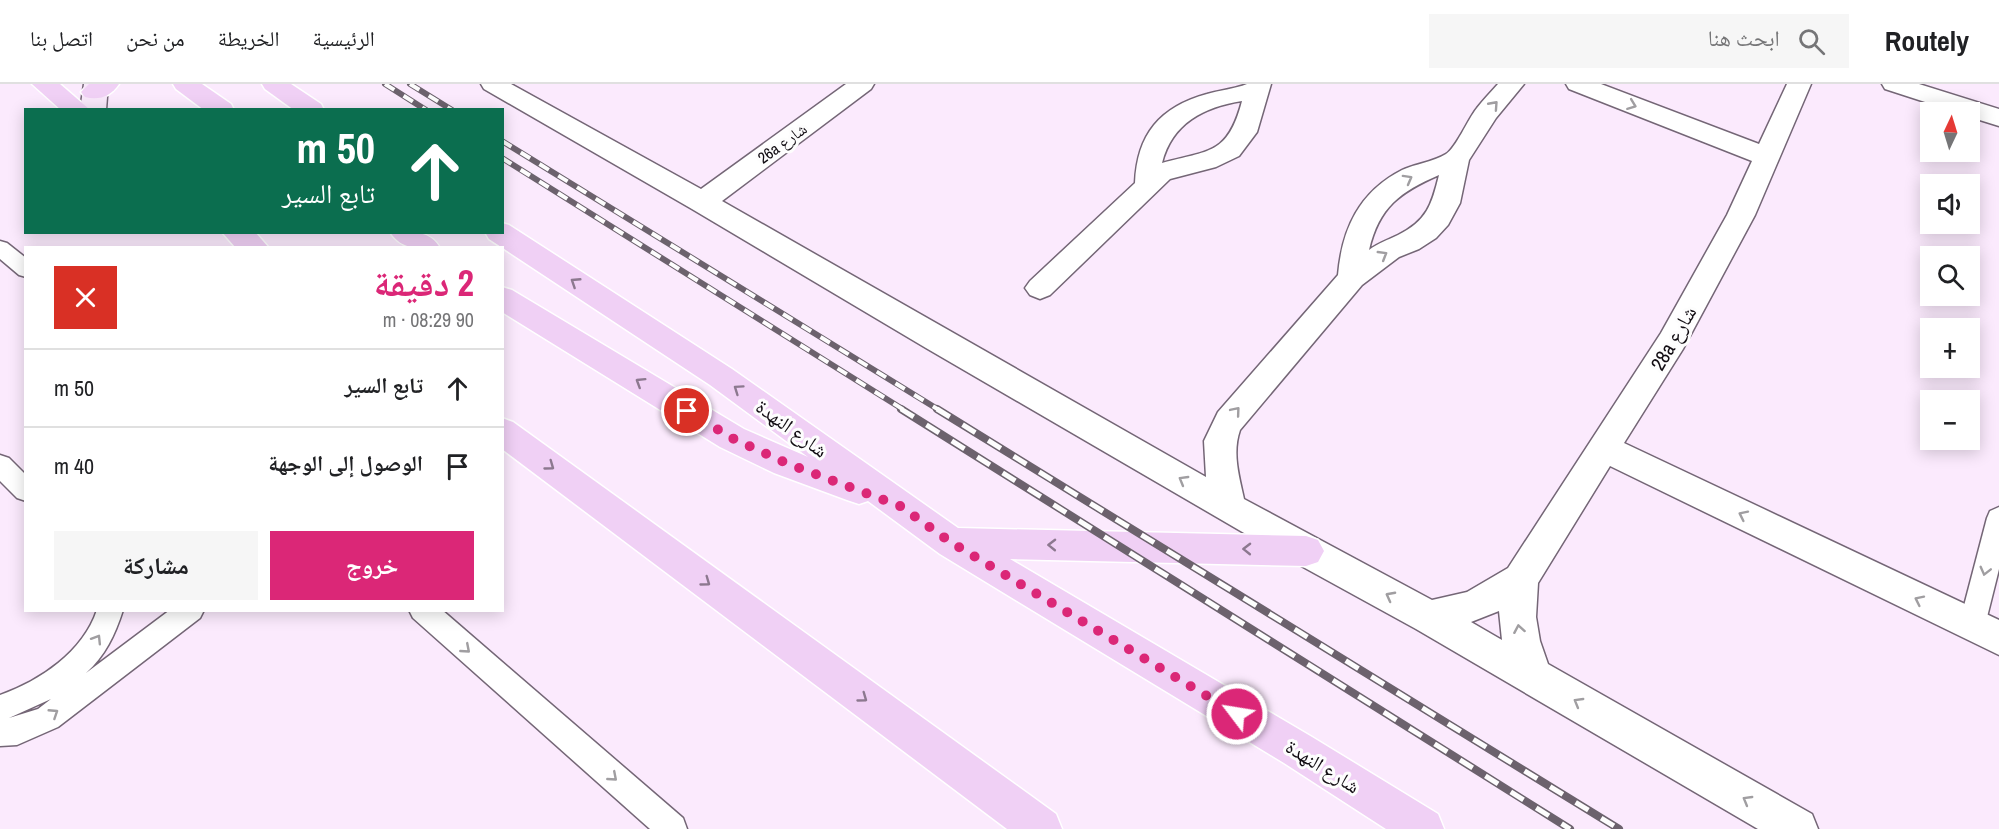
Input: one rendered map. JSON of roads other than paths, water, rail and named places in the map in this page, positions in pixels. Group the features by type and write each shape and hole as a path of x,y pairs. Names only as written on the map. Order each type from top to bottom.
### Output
{"main road":[{"path":"44,84 93,96"},
{"path":"185,84 219,108"},
{"path":"274,84 320,102"},
{"path":"238,234 253,246"},
{"path":"407,234 423,246"},
{"name":"شارع النهدة","path":"502,234 721,377 952,543 1298,750 1423,829"},
{"path":"504,299 732,438 786,463 900,506"},
{"path":"504,432 1041,829"},
{"path":"952,543 1306,551"}],"street":[{"path":"493,84 1306,551 1429,617 1797,829"},
{"name":"26a شارع","path":"702,202 862,84"},
{"path":"1229,506 1218,450 1223,429 1352,278 1389,250 1409,242 1426,231 1438,218 1446,203 1456,160 1486,113 1512,84"},
{"path":"1578,84 1767,156"},
{"name":"28a شارع","path":"1534,677 1523,651 1517,625 1516,601 1521,579 1672,341 1741,215 1799,84"},
{"path":"1894,84 1999,118"},
{"path":"1040,288 1161,173 1171,168 1212,160 1236,146 1249,124 1258,87 1204,102 1182,113 1164,128 1152,145 1146,164 1148,185"},
{"path":"1352,278 1352,253 1358,231 1369,211 1384,194 1405,180 1428,168 1456,160"},
{"path":"1603,448 1985,632"},
{"name":"28a شارع","path":"1429,617 1480,604 1521,579"}],"lane":[{"path":"0,248 24,268"},
{"path":"0,465 24,489"},
{"path":"1985,632 1999,518"},
{"path":"0,708 45,689 74,667 96,643 109,612"},
{"path":"0,732 17,730 48,718 188,612"},
{"path":"424,612 672,829"}],"railway":[{"path":"385,84 423,108"},
{"path":"410,84 449,108"},
{"path":"504,142 939,410"},
{"path":"504,159 904,410"},
{"path":"901,409 1570,829"},
{"path":"937,409 1619,829"}]}
